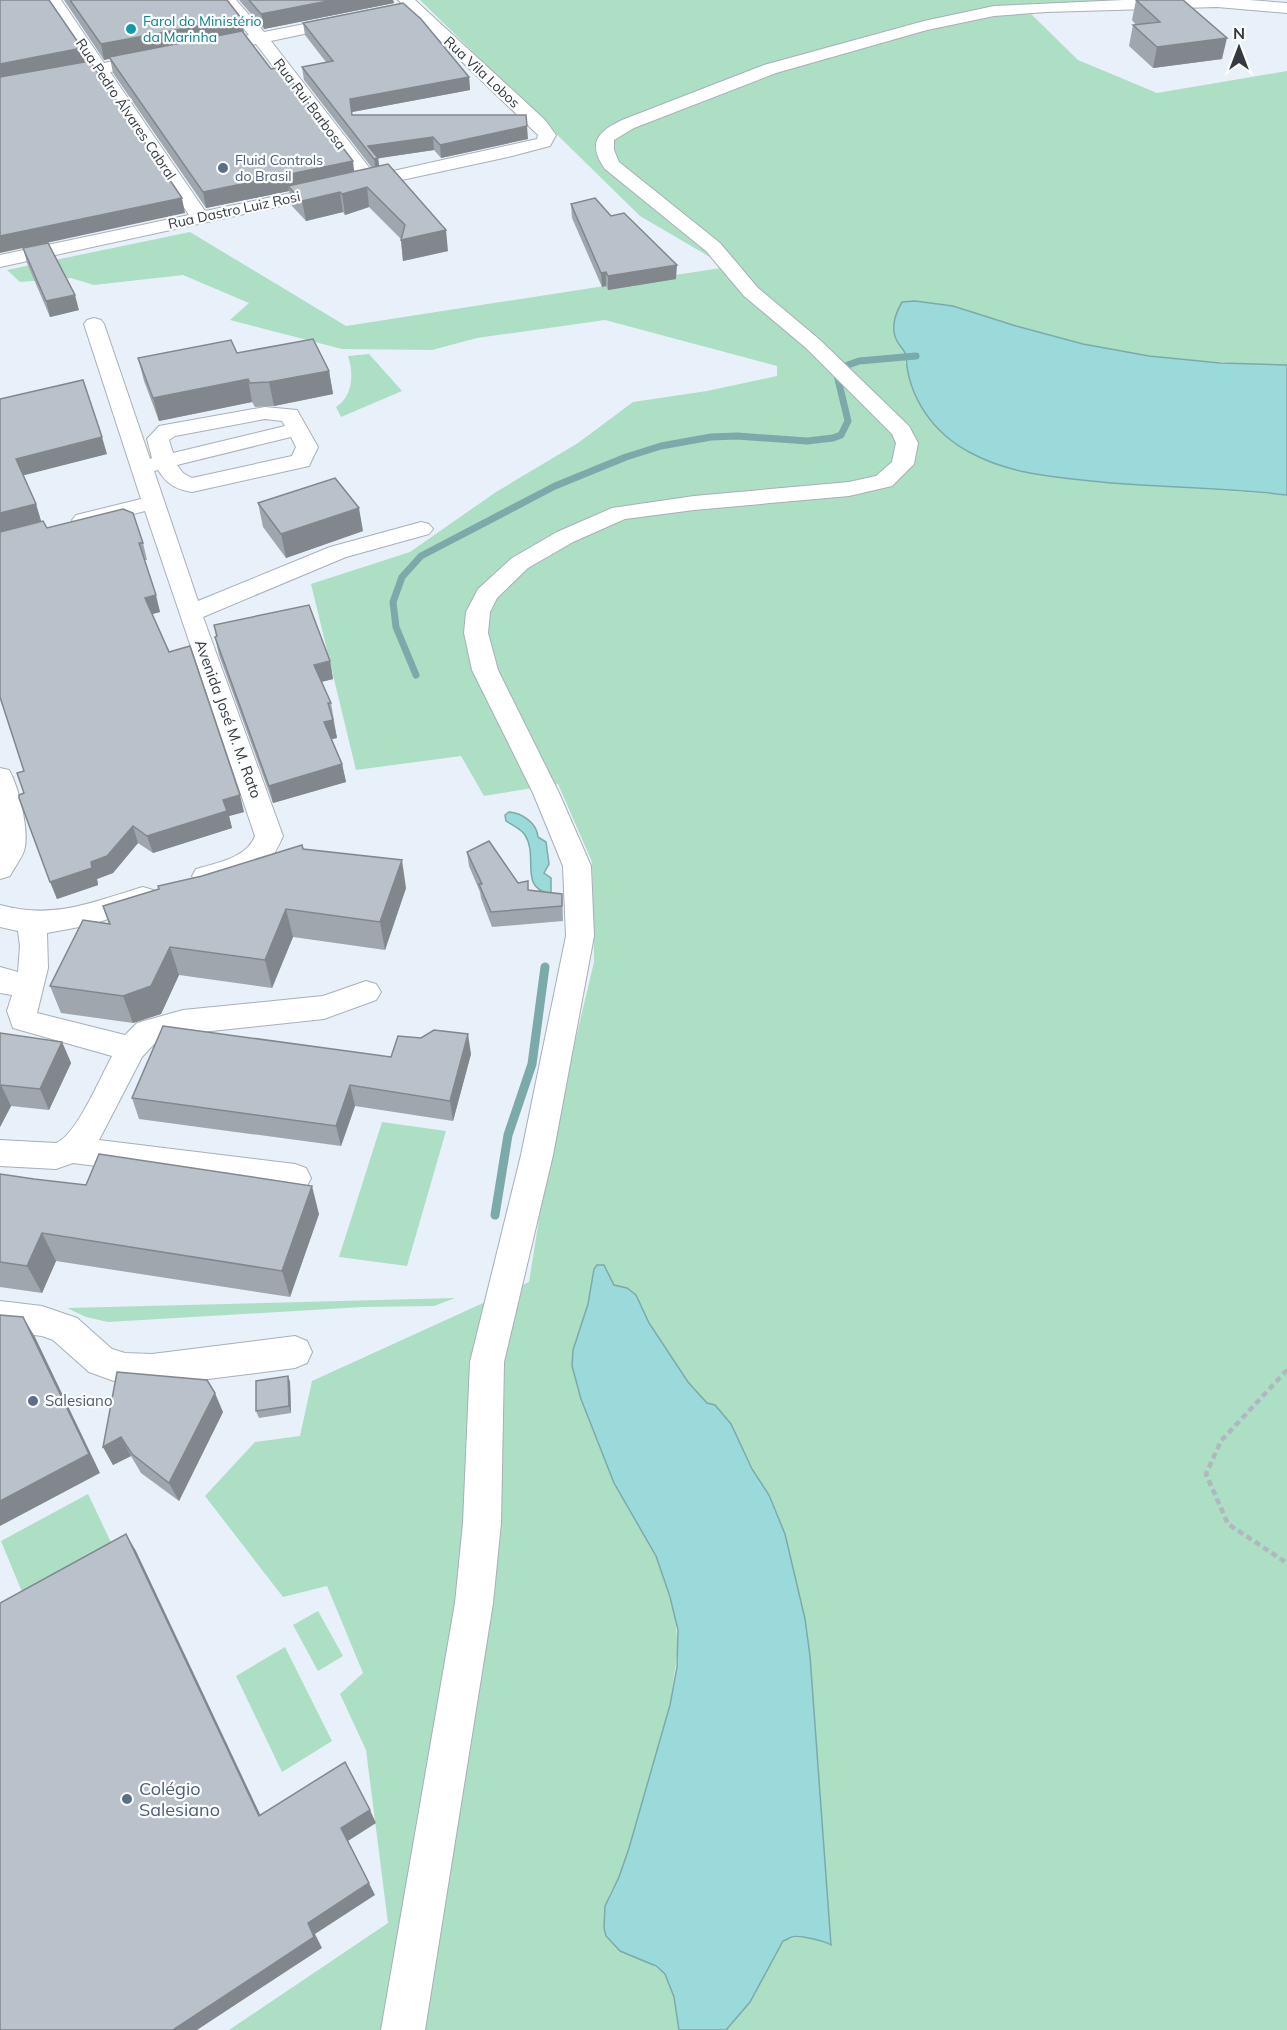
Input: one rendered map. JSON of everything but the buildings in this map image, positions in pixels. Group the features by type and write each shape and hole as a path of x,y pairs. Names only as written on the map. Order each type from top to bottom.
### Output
{"street":[{"name":"Rua Pedro Álvares Cabral","path":"53,0 200,217"},
{"name":"Rua Rui Barbosa","path":"228,0 369,180"},
{"path":"403,2030 474,1603 482,1523 487,1362 537,1155 580,936 577,866 546,793 485,670 476,633 478,612 487,594 520,563 565,537 620,513 694,503 849,489 884,481 903,464 908,442 901,430 813,344 751,292 713,247 611,165 603,150 603,142 607,135 628,124 770,69 924,26 994,11 1046,7 1217,2 1287,8"},
{"path":"389,12 409,4"},
{"name":"Rua Vila Lobos","path":"409,4 545,130 547,138 538,145"},
{"path":"191,51 366,17"},
{"path":"0,87 168,55"},
{"name":"Rua Dastro Luiz Rosi","path":"5,254 200,217 538,145"},
{"name":"Avenida José M. M. Rato","path":"0,916 30,923 70,921 238,866 255,858 267,847 269,836 190,613 94,324"},
{"path":"142,467 298,429 307,447 301,461 192,485 182,484 175,479 164,462"},
{"path":"66,524 154,502"},
{"path":"190,613 249,591 338,552 421,529"},
{"path":"0,777 11,820 11,849 0,869"},
{"path":"30,923 36,941 35,960 29,981 27,1001 22,1011 24,1020 131,1049"},
{"path":"0,978 5,983 15,984 29,981"},
{"path":"73,1150 87,1132 131,1049 143,1033 161,1026 183,1022 324,1007 366,992"},
{"path":"0,1153 56,1156 73,1150 295,1178"},
{"path":"0,1316 42,1321 65,1329 100,1361 124,1369 152,1370 295,1352"}],"path":[{"path":"1287,1370 1221,1442 1206,1474 1228,1524 1287,1563"}],"shaded area":[{"path":"420,0 1109,0 1029,12 1078,60 1157,93 1287,71 1287,365 1183,360 1132,354 1081,344 953,306 896,339 906,353 905,363 1003,466 1043,476 1082,480 1287,495 1287,2030 726,2030 743,2009 783,1941 807,1938 830,1945 805,1619 785,1534 769,1495 752,1468 731,1424 715,1405 707,1403 688,1382 649,1323 636,1295 627,1288 614,1285 604,1265 597,1265 594,1269 588,1304 573,1350 572,1367 581,1399 614,1483 656,1556 675,1615 678,1648 670,1705 660,1744 629,1848 619,1877 609,1895 604,1928 606,1932 665,1974 674,1997 679,2030 229,2030 388,1923 366,1750 340,1694 363,1673 327,1586 283,1597 205,1496 255,1442 300,1436 312,1381 529,1282 551,1143 594,962 592,862 558,784 484,796 461,756 356,770 311,584 410,552 496,492 578,443 633,402 707,391 777,376 777,366 605,320 477,338 432,350 342,349 230,320 249,303 183,275 94,285 71,278 20,282 7,270 190,232 346,326 727,267 640,216"},
{"path":"915,301 953,306 1083,344 1149,356 1220,363 1287,365 1287,495 1061,478 1015,470 971,453 946,436 935,425 925,413 912,386 905,354 895,336 894,326 895,316 902,302"},
{"path":"369,354 402,391 341,417 336,407 346,397 351,384 348,356"},
{"path":"509,812 519,814 532,823 538,837 546,842 549,864 544,873 551,878 551,894 541,891 535,885 532,878 529,844 519,829 506,821 505,815"},
{"path":"382,1122 446,1131 407,1266 339,1257"},
{"path":"597,1265 604,1265 614,1285 627,1288 636,1295 649,1323 688,1382 707,1403 715,1405 731,1424 752,1469 769,1495 785,1534 805,1619 810,1656 831,1945 801,1937 792,1937 783,1941 750,2002 726,2030 679,2030 674,1997 665,1974 656,1966 620,1951 606,1936 604,1928 605,1906 619,1877 629,1848 670,1705 677,1667 678,1630 656,1556 614,1483 581,1399 572,1366 573,1350 588,1304 594,1269"},
{"path":"455,1298 434,1306 362,1307 108,1322 86,1317 67,1308"},
{"path":"88,1494 119,1559 29,1609 1,1541"},
{"path":"318,1611 343,1656 318,1671 293,1625"},
{"path":"285,1647 332,1741 282,1772 236,1676"}],"waterway":[{"path":"840,368 859,361 916,356"},
{"path":"416,675 396,627 393,602 402,577 421,556 555,486 626,457 661,446 711,437 737,436 807,441 841,435 848,421 836,371"},
{"path":"495,1215 508,1135 532,1064 545,967"}],"place":[{"name":"Farol do Ministério da Marinha","path":"131,29"},
{"name":"Fluid Controls do Brasil","path":"223,168"},
{"name":"Salesiano","path":"33,1401"},
{"name":"Colégio Salesiano","path":"127,1799"}]}
